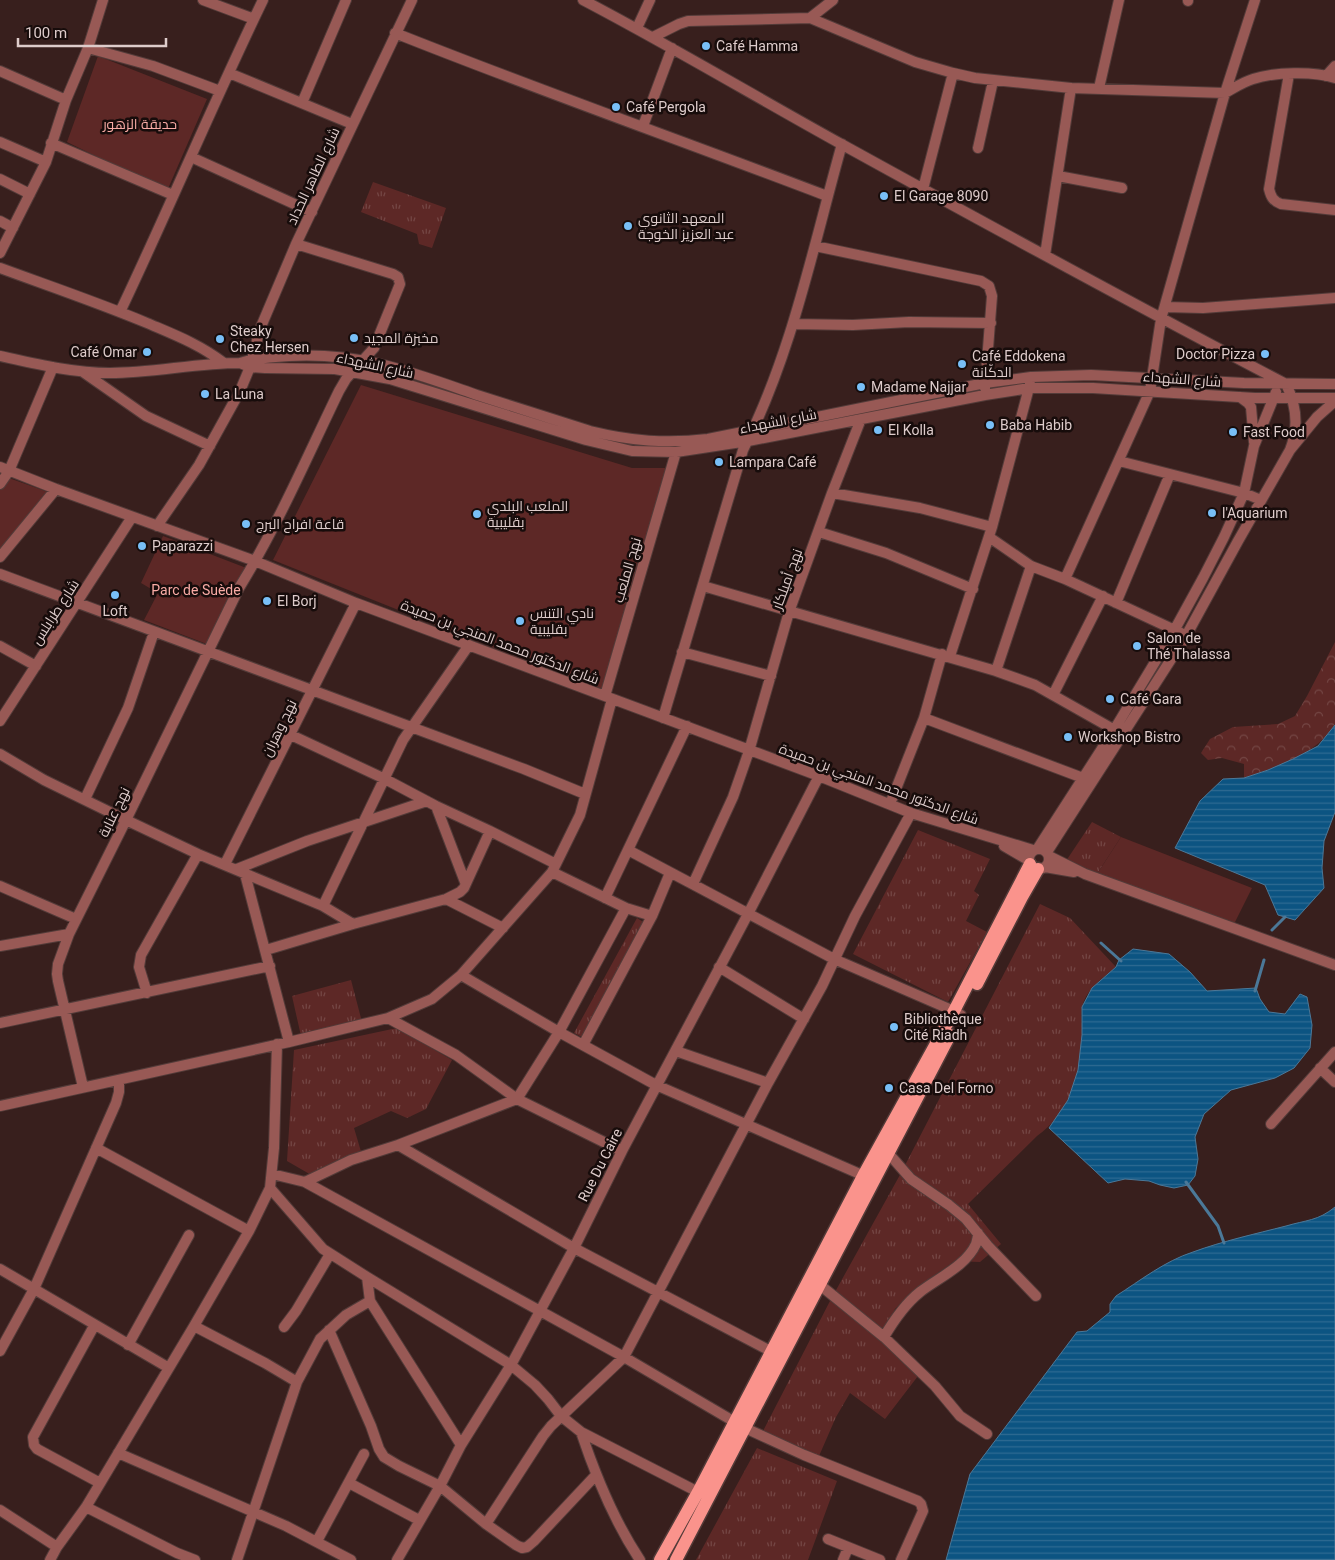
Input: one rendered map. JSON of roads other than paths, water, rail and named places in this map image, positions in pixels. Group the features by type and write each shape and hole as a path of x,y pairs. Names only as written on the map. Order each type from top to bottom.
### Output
{"main road":[{"path":"660,1560 704,1495 745,1428 783,1358 889,1154 957,1013 1039,858"},
{"path":"676,1560 734,1421 863,1176 957,1013"}],"street":[{"path":"0,253 46,162 66,100 88,48 103,0"},
{"path":"203,0 254,19"},
{"path":"120,312 263,0"},
{"path":"302,103 346,0"},
{"name":"شارع الطاهر الحداد","path":"157,526 210,446 240,391 247,363 296,244 412,0"},
{"path":"583,0 637,28 923,189 1282,384 1293,398 1296,418 1296,430 1290,450"},
{"path":"637,28 650,0"},
{"path":"810,18 833,0"},
{"path":"1099,88 1115,0"},
{"path":"1065,579 1150,391 1161,319 1225,93 1255,0"},
{"path":"653,37 688,21 810,18 915,62 953,73 993,81 1071,88 1225,93 1241,83 1255,78 1289,74 1331,77 1335,66"},
{"path":"395,33 581,106 643,126 827,196"},
{"path":"88,48 153,66 220,91"},
{"path":"643,126 672,48"},
{"path":"0,71 66,100"},
{"path":"228,73 352,124"},
{"path":"923,189 953,73"},
{"path":"1289,74 1269,189 1270,194 1275,202 1281,204 1335,210"},
{"path":"978,148 993,81"},
{"path":"1045,255 1071,88"},
{"path":"0,142 46,162"},
{"path":"51,143 173,195"},
{"path":"663,718 743,450 755,428 793,324 842,144"},
{"path":"191,158 312,212"},
{"path":"1058,176 1122,188"},
{"path":"0,179 30,194"},
{"path":"0,221 13,228"},
{"name":"نهج عنابة","path":"83,1088 57,974 69,934 209,651 238,588 255,561 282,510 339,391 353,371 374,348 400,284 398,277 393,274 296,244"},
{"path":"815,246 981,281 989,286 991,290 990,323 985,395"},
{"path":"0,268 120,312 192,342 208,350 224,363"},
{"path":"1165,307 1203,308 1335,298"},
{"path":"793,324 990,323"},
{"name":"شارع الشهداء","path":"247,363 308,355 339,356 363,360 393,367 590,431 633,440 683,442 708,439 985,383 1031,377 1091,375 1282,384 1335,384"},
{"path":"0,356 82,372 110,373 224,363 247,363"},
{"name":"شارع الشهداء","path":"247,363 353,371 390,379 586,440 632,451 676,452 748,441 1030,388 1123,389 1240,397 1335,399"},
{"path":"0,484 5,469 53,367"},
{"path":"82,372 146,416 210,446"},
{"path":"890,804 973,589 991,532 1030,388 1031,377"},
{"path":"1123,389 1125,378"},
{"path":"1039,858 1083,778 1119,732 1224,537 1244,492 1254,446 1282,384"},
{"path":"1240,397 1251,407 1254,446"},
{"path":"1039,858 1119,732 1186,636 1290,450 1317,417 1335,399"},
{"name":"نهج أميلكار","path":"693,884 733,797 749,751 789,612 860,419"},
{"path":"632,451 633,440"},
{"name":"نهج الملعب","path":"0,1106 289,1042 388,1018 432,1000 461,975 554,868 580,815 609,698 676,452"},
{"path":"1119,461 1244,492 1261,500"},
{"name":"شارع الدكتور محمد المنجي بن حميدة","path":"5,469 255,561 356,603 687,726 911,813 992,839 1039,858"},
{"path":"1116,603 1170,474"},
{"path":"0,557 56,489"},
{"path":"832,493 920,508 991,532 1031,566 1103,596 1186,636"},
{"name":"شارع طرابلس","path":"0,721 132,516"},
{"path":"819,532 886,553 973,589"},
{"path":"996,670 1031,566"},
{"path":"0,574 524,769 585,794"},
{"path":"703,586 996,670 1035,685 1119,732"},
{"path":"1053,695 1103,596"},
{"name":"نهج وهران","path":"225,864 356,603"},
{"path":"85,799 128,708 154,632"},
{"path":"323,906 396,753 410,728 469,645"},
{"path":"0,646 36,666"},
{"path":"682,652 771,676"},
{"path":"924,718 1083,778"},
{"path":"605,898 687,726"},
{"path":"291,735 490,831 605,898 626,908 652,916"},
{"path":"0,754 44,780 126,820 198,854 323,906 353,924"},
{"name":"Rue Du Caire","path":"396,1560 418,1520 440,1486 460,1445 511,1365 574,1248 656,1085 676,1051 819,776"},
{"path":"241,872 307,841 431,803"},
{"path":"431,803 466,882"},
{"path":"486,1524 543,1436 561,1416 624,1357 659,1294 911,813"},
{"path":"266,950 446,899 460,892 490,831"},
{"path":"628,850 834,959 957,1013"},
{"path":"147,993 139,967 141,955 198,854"},
{"path":"1039,858 1335,965"},
{"path":"241,872 266,950 289,1042"},
{"path":"582,1045 652,916 670,873"},
{"path":"0,886 76,919"},
{"path":"446,899 503,928"},
{"path":"305,1182 351,1160 398,1145 517,1099 559,1032 626,908"},
{"path":"0,946 69,934"},
{"path":"0,1023 270,966"},
{"path":"719,967 804,1019"},
{"path":"461,975 582,1045 656,1085 875,1181"},
{"path":"388,1018 456,1055 517,1099 622,1151"},
{"path":"50,1560 57,1547 86,1507 194,1326 249,1231 270,1188 277,1044"},
{"path":"676,1051 768,1083"},
{"path":"1271,1124 1335,1052"},
{"path":"1320,1068 1335,1082"},
{"path":"0,1350 34,1289 116,1103 119,1092 119,1080"},
{"path":"398,1145 574,1248 783,1358"},
{"path":"96,1148 249,1231"},
{"path":"889,1154 911,1179 953,1208 1036,1296"},
{"path":"272,1174 305,1182 624,1357 745,1428 830,1466 918,1500 923,1511 901,1560"},
{"path":"270,1188 317,1243 330,1254 511,1365 535,1385 561,1416 581,1432 704,1495"},
{"path":"884,1337 893,1322 919,1292 964,1259 976,1244 978,1233"},
{"path":"128,1345 189,1235"},
{"path":"284,1327 296,1311 330,1254"},
{"path":"0,1270 169,1368"},
{"path":"367,1277 370,1301 460,1445"},
{"path":"820,1285 884,1337 935,1386 960,1416 987,1434"},
{"path":"237,1560 297,1382 314,1350 329,1330 346,1316 370,1301"},
{"path":"94,1326 33,1437 33,1441 37,1449 100,1483"},
{"path":"194,1326 265,1362 297,1382"},
{"path":"329,1330 384,1457 440,1486 486,1524 516,1545 522,1548 527,1547 595,1476"},
{"path":"581,1432 595,1476 627,1540 640,1560"},
{"path":"118,1453 254,1512 317,1541 351,1560"},
{"path":"317,1541 364,1454"},
{"path":"349,1483 418,1520"},
{"path":"86,1507 175,1557 194,1560"},
{"path":"0,1510 57,1547"},
{"path":"828,1539 880,1560"},
{"path":"844,1560 848,1548"}],"water":[{"path":"1335,725 1335,812 1324,841 1322,868 1324,888 1295,920 1278,915 1265,885 1175,848 1200,801 1223,779 1244,778 1293,759 1318,746"},
{"path":"1133,949 1169,954 1190,972 1207,991 1256,988 1260,999 1269,1012 1285,1014 1300,994 1307,997 1312,1025 1310,1048 1294,1068 1275,1078 1231,1090 1204,1114 1195,1137 1198,1159 1195,1176 1188,1185 1174,1188 1149,1181 1125,1179 1108,1183 1049,1128 1068,1100 1078,1070 1082,1035 1082,1007 1092,988 1116,967 1119,960"},
{"path":"1335,1207 1335,1560 946,1560 970,1474 1077,1332 1087,1331 1110,1312 1110,1304 1116,1296 1173,1260 1227,1241 1312,1220"}],"waterway":[{"path":"1272,930 1285,917"},
{"path":"1101,943 1121,961"},
{"path":"1255,991 1264,960"},
{"path":"1186,1182 1218,1226 1224,1243"}],"place":[{"name":"Café Hamma","path":"706,46"},
{"name":"Café Pergola","path":"616,107"},
{"name":"El Garage 8090","path":"884,196"},
{"name":"المعهد الثانوي عبد العزيز الخوجة","path":"628,226"},
{"name":"مخبزة المجيد","path":"354,338"},
{"name":"Steaky Chez Hersen","path":"220,339"},
{"name":"Café Omar","path":"147,352"},
{"name":"Doctor Pizza","path":"1265,354"},
{"name":"Café Eddokena الدكّانة","path":"962,364"},
{"name":"Madame Najjar","path":"861,387"},
{"name":"La Luna","path":"205,394"},
{"name":"Baba Habib","path":"990,425"},
{"name":"El Kolla","path":"878,430"},
{"name":"Fast Food","path":"1233,432"},
{"name":"Lampara Café","path":"719,462"},
{"name":"l'Aquarium","path":"1212,513"},
{"name":"الملعب البلدي بقليبية","path":"477,514"},
{"name":"قاعة افراح البرج","path":"246,524"},
{"name":"Paparazzi","path":"142,546"},
{"name":"Loft","path":"115,595"},
{"name":"El Borj","path":"267,601"},
{"name":"نادي التنس بقليبية","path":"520,621"},
{"name":"Salon de Thé Thalassa","path":"1137,646"},
{"name":"Café Gara","path":"1110,699"},
{"name":"Workshop Bistro","path":"1068,737"},
{"name":"Bibliothèque Cité Riadh","path":"894,1027"},
{"name":"Casa Del Forno","path":"889,1088"}],"park label":[{"name":"حديقة الزهور","path":"140,124"},
{"name":"Parc de Suède","path":"196,590"}]}
